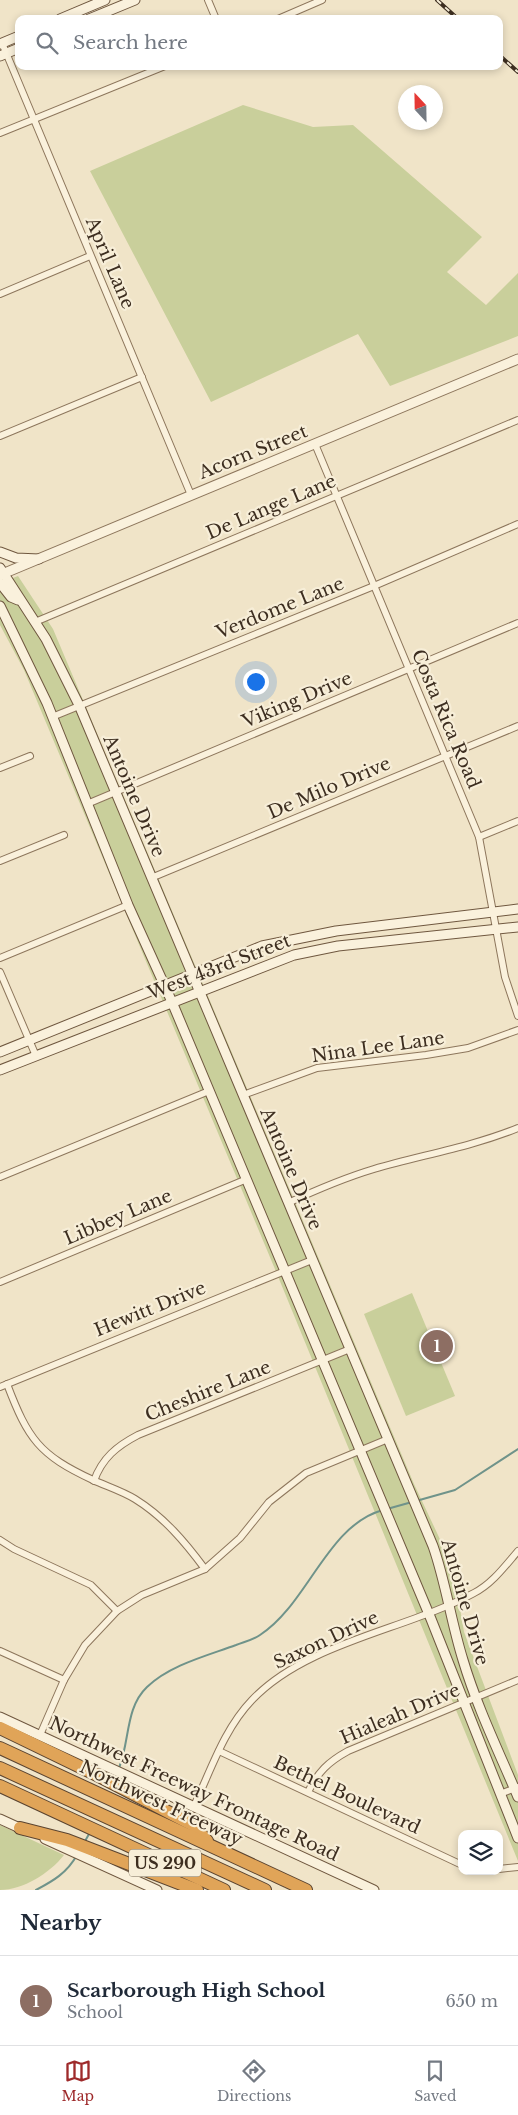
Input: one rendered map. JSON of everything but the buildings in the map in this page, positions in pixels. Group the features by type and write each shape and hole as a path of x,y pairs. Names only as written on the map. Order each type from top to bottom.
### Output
{"highway":[{"path":"0,1728 100,1769 127,1790 194,1825 210,1845"},
{"name":"Northwest Freeway","path":"0,1748 306,1890"},
{"path":"0,1768 265,1890"},
{"name":"US 290","path":"0,1786 224,1890"},
{"path":"20,1828 97,1857 197,1890"}],"main road":[{"path":"98,15 135,0"},
{"path":"69,15 102,1 103,13"},
{"path":"1,43 15,38"},
{"path":"3,54 15,50"},
{"name":"Acorn Street","path":"1,572 39,559 518,359"},
{"path":"0,552 16,558 39,559"},
{"name":"Antoine Drive","path":"1,572 35,622 61,667 192,972 443,1574 464,1662 477,1698 516,1788 518,1798"},
{"path":"0,583 11,596 21,601"},
{"name":"Antoine Drive","path":"0,606 27,658 128,904 247,1179 428,1612 518,1838"},
{"name":"West 43rd Street","path":"0,1052 192,972 262,946 291,938 336,931 518,909"},
{"name":"West 43rd Street","path":"0,1070 269,962 294,955 338,946 518,927"},
{"path":"336,931 338,946"},
{"name":"Northwest Freeway Frontage Road","path":"0,1717 40,1735 100,1769 133,1778 374,1890"},
{"path":"0,1819 20,1828"},
{"path":"97,1857 154,1889"}],"street":[{"path":"208,0 214,15"},
{"path":"287,15 322,0"},
{"name":"April Lane","path":"1,43 3,54 34,119 191,495"},
{"path":"0,133 155,70"},
{"path":"0,294 90,256"},
{"path":"0,436 142,377"},
{"name":"De Lange Lane","path":"35,622 518,420"},
{"name":"Costa Rica Road","path":"315,444 479,837 505,977 518,1016"},
{"name":"Verdome Lane","path":"52,716 374,586 518,524"},
{"name":"Viking Drive","path":"87,804 518,623"},
{"name":"De Milo Drive","path":"151,878 518,726"},
{"path":"0,768 30,756"},
{"path":"479,837 518,821"},
{"path":"0,861 64,835"},
{"path":"0,958 128,904"},
{"path":"0,972 36,1056"},
{"name":"Nina Lee Lane","path":"243,1095 317,1068 468,1048 518,1030"},
{"path":"0,1177 209,1091"},
{"path":"288,1203 337,1181 475,1143 518,1128"},
{"name":"Libbey Lane","path":"0,1282 247,1179"},
{"name":"Hewitt Drive","path":"3,1386 312,1260"},
{"name":"Cheshire Lane","path":"94,1481 98,1470 108,1455 124,1442 350,1349"},
{"path":"3,1386 27,1432 43,1451 62,1466 133,1498 152,1511 181,1536 205,1569"},
{"path":"40,1735 64,1680 85,1645 117,1611 142,1595 205,1569 240,1538 268,1502 306,1473 388,1439"},
{"path":"0,1540 14,1549 91,1585 117,1611"},
{"name":"Saxon Drive","path":"194,1806 219,1751 236,1720 253,1699 278,1677 330,1651 476,1593 498,1575 518,1551"},
{"path":"0,1651 64,1680"},
{"name":"Hialeah Drive","path":"308,1792 318,1773 330,1760 518,1680"},
{"name":"Bethel Boulevard","path":"219,1751 458,1863"},
{"path":"500,1794 516,1788"},
{"path":"503,1869 518,1867"}],"green space":[{"path":"243,105 313,127 353,125 482,237 447,272 486,305 518,273 518,336 390,386 358,334 211,402 90,171"},
{"path":"18,576 53,629 414,1484 453,1567 464,1632 518,1775 518,1861 277,1274 24,670 0,625 0,583"},
{"path":"412,1293 455,1396 406,1416 364,1314"},
{"path":"0,1825 64,1855 44,1874 27,1884 0,1890"}],"waterway":[{"path":"416,1501 455,1490 518,1449"},
{"path":"387,1509 412,1502"},
{"path":"119,1768 131,1715 140,1695 147,1687 156,1679 177,1667 260,1635 277,1621 292,1604 332,1548 347,1532 364,1518 383,1510"},
{"path":"84,1843 89,1834"},
{"path":"36,1890 59,1876 69,1867 77,1855"}],"railway":[{"path":"437,0 454,15"},
{"path":"503,59 518,72"}],"place":[{"name":"Scarborough High School","path":"437,1346"}]}
